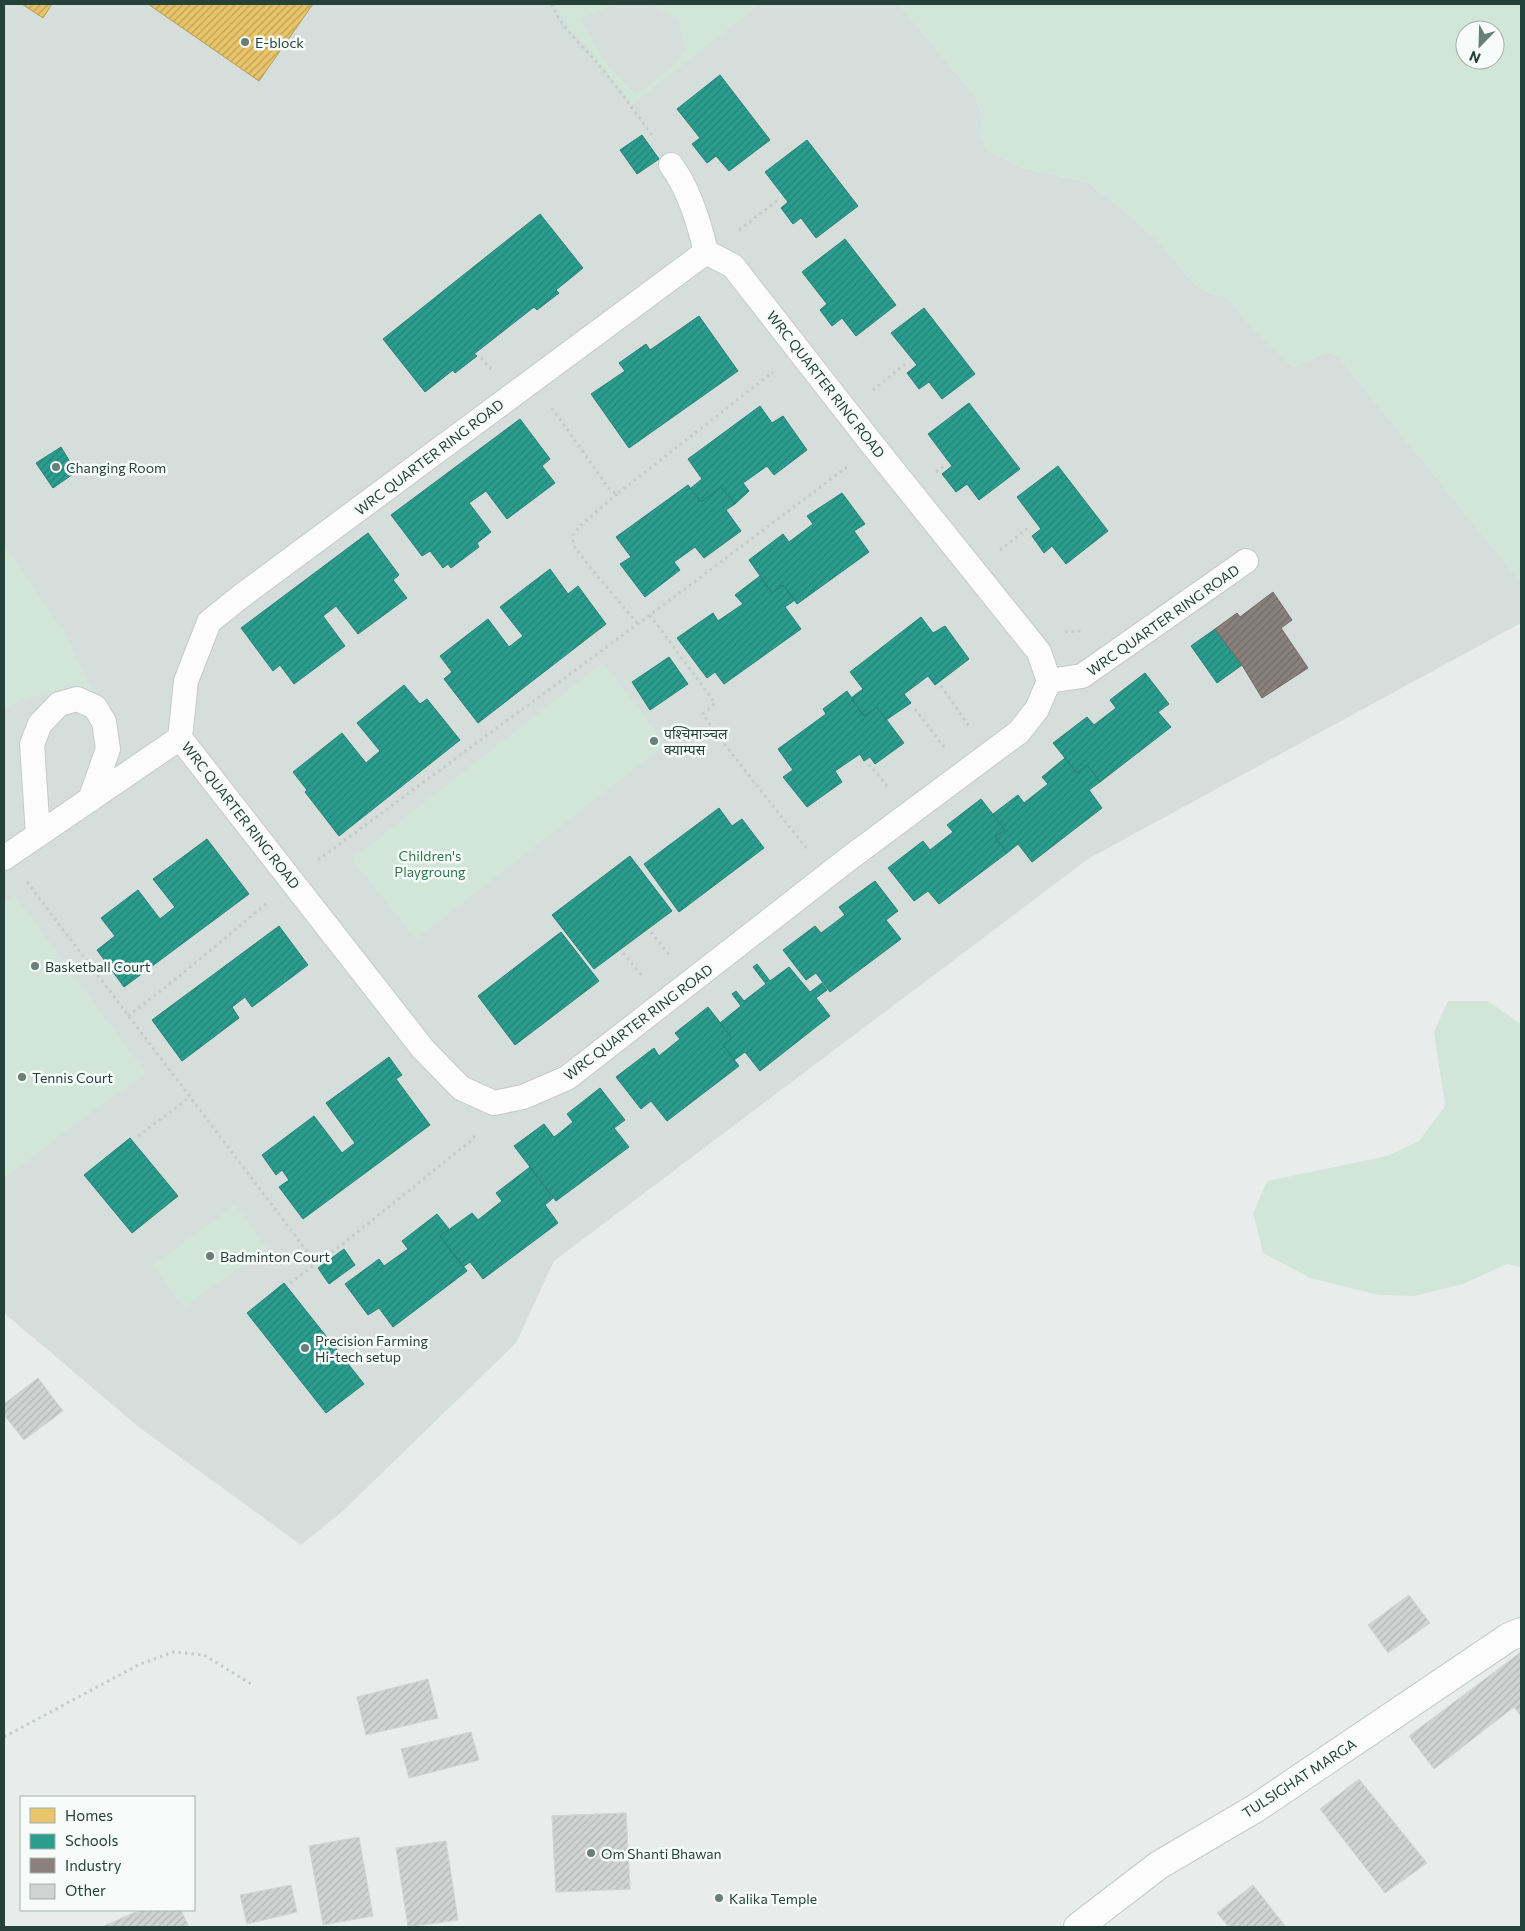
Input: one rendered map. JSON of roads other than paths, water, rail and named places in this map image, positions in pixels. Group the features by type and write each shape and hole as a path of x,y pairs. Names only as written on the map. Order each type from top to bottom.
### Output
{"street":[{"name":"TULSIGHAT MARGA","path":"1078,1927 1159,1865 1256,1808 1509,1637 1521,1632"}],"lane":[{"path":"671,164 680,178 695,213 706,252"},
{"name":"WRC QUARTER RING ROAD","path":"706,252 733,266 878,452 1039,652 1049,681 1037,709 1019,732 847,860 567,1078 523,1097 494,1103 461,1088 423,1049 180,738 186,681 208,622 706,252"},
{"name":"WRC QUARTER RING ROAD","path":"1049,681 1082,676 1246,561"},
{"path":"38,835 32,744 40,724 59,704 77,699 95,707 104,722 108,749 90,800"},
{"path":"4,858 180,738"}],"place":[{"name":"E-block","path":"245,42"},
{"name":"Changing Room","path":"56,467"},
{"name":"पश्‍चिमाञ्‍चल क्याम्पस","path":"654,741"},
{"name":"Basketball Court","path":"35,966"},
{"name":"Tennis Court","path":"22,1077"},
{"name":"Badminton Court","path":"210,1256"},
{"name":"Precision Farming Hi-tech setup","path":"305,1348"},
{"name":"Om Shanti Bhawan","path":"591,1853"},
{"name":"Kalika Temple","path":"719,1898"}],"park label":[{"name":"Children's Playgroung","path":"430,864"}]}
